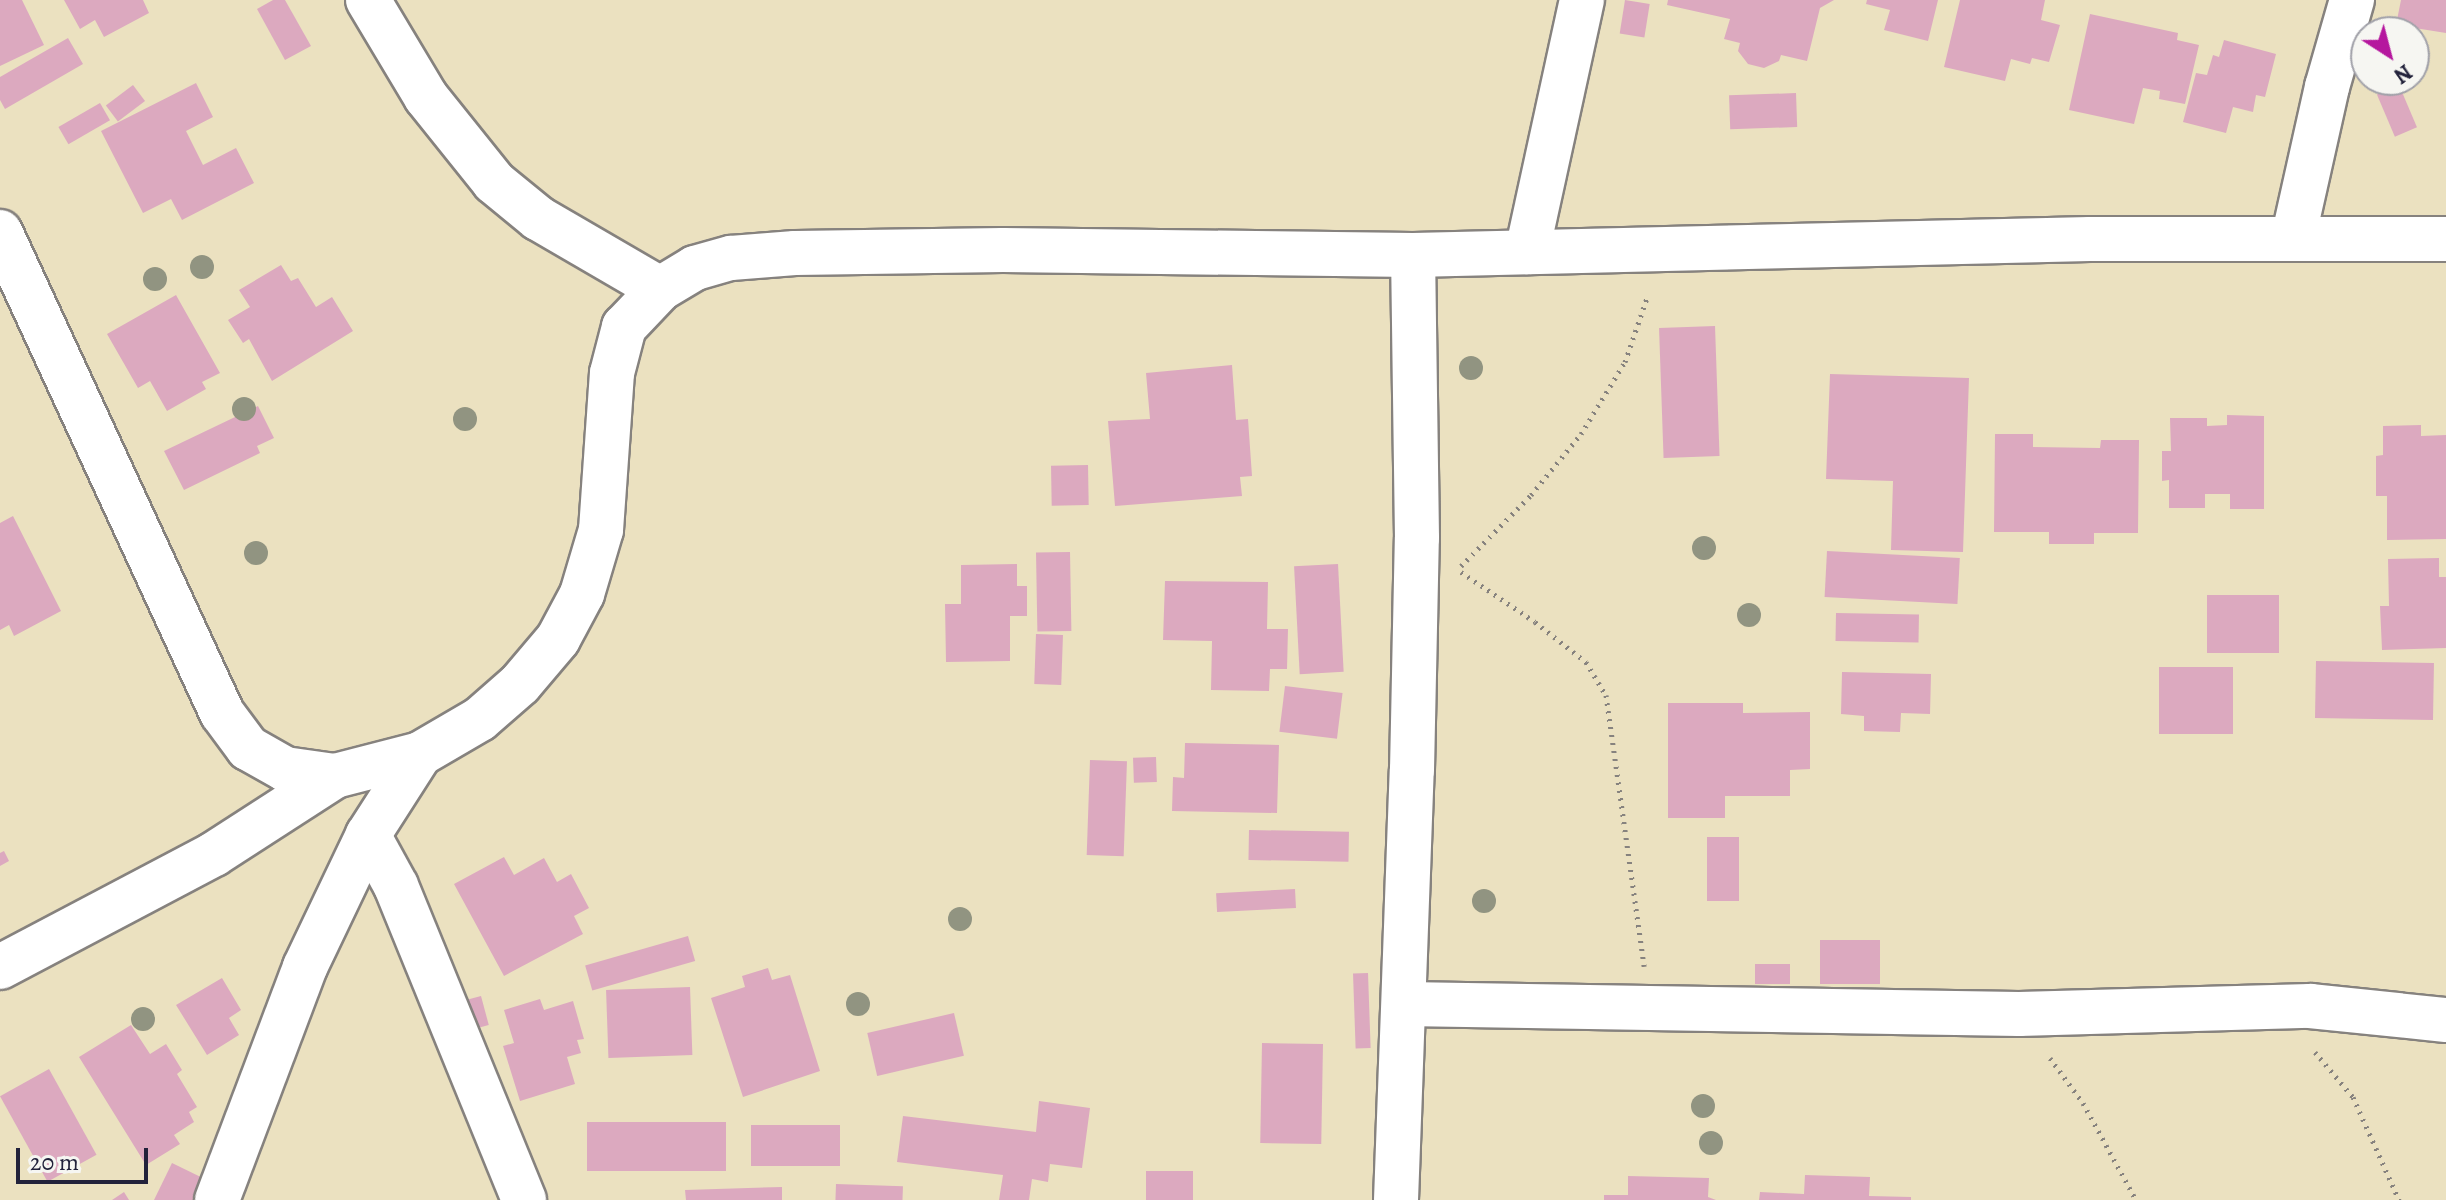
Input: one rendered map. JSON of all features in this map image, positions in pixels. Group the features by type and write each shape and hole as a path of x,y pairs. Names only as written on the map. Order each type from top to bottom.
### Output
{"street":[{"path":"368,0 426,97 494,182 538,218 660,289"},
{"path":"1527,252 1582,0"},
{"path":"2293,239 2327,87 2352,0"},
{"path":"0,232 222,713 248,748 285,769 335,776"},
{"path":"0,967 214,854 335,776 420,754 480,719 520,684 558,639 582,594 601,530 612,373 624,327 660,289 695,268 731,258 795,253 1003,250 1413,255 2090,239 2446,239"},
{"path":"1396,1200 1405,1004 1417,538 1413,255"},
{"path":"217,1200 305,967 368,835 420,754"},
{"path":"368,835 396,886 524,1200"},
{"path":"1405,1004 2019,1014 2234,1006 2303,1007 2446,1020"}],"path":[{"path":"1652,1010 1628,866 1606,695 1586,662 1535,622 1457,569 1531,495 1581,434 1625,362 1664,249"},
{"path":"2303,1007 2305,1039 2353,1097 2399,1200"},
{"path":"2019,1014 2083,1103 2136,1200"}],"building":[{"path":"0,0 22,0 44,45 0,66"},
{"path":"64,0 143,0 149,13 104,37 95,20 80,29"},
{"path":"273,0 285,0 311,46 285,60 257,9"},
{"path":"1625,0 1650,4 1644,37 1620,34"},
{"path":"1668,0 1834,0 1820,8 1807,61 1781,55 1779,61 1764,68 1748,64 1738,51 1740,43 1724,39 1730,19 1667,5"},
{"path":"1867,0 1938,0 1928,41 1884,30 1890,10 1866,4"},
{"path":"1960,0 2045,0 2041,20 2060,25 2049,62 2032,58 2030,64 2011,59 2005,81 1944,67"},
{"path":"2401,0 2446,0 2446,33 2430,30 2430,16 2398,16"},
{"path":"2090,14 2178,33 2177,40 2199,45 2185,104 2159,99 2160,91 2143,88 2134,124 2069,110"},
{"path":"68,38 83,64 5,109 0,100 0,77"},
{"path":"2224,40 2276,54 2265,97 2256,95 2253,112 2233,107 2226,133 2183,122 2196,73 2207,75 2213,55 2219,57"},
{"path":"196,83 213,117 186,131 203,165 236,148 254,183 182,220 171,199 143,213 101,131"},
{"path":"133,85 145,101 118,121 106,105"},
{"path":"1796,93 1797,127 1730,129 1729,95"},
{"path":"2378,96 2404,96 2417,127 2395,137"},
{"path":"100,103 110,120 68,144 58,127"},
{"path":"281,265 291,281 298,278 316,307 332,297 353,331 272,381 249,339 243,343 228,320 250,307 239,290"},
{"path":"176,295 220,373 202,382 206,389 167,411 150,381 138,388 107,334"},
{"path":"1715,326 1720,456 1664,458 1659,328"},
{"path":"1232,365 1236,420 1248,419 1252,476 1240,477 1242,496 1115,506 1108,421 1150,419 1146,373"},
{"path":"1830,374 1969,378 1963,552 1891,550 1893,481 1826,479"},
{"path":"258,406 274,438 257,446 260,453 184,490 164,451"},
{"path":"2227,415 2264,416 2264,509 2230,509 2230,494 2205,494 2205,508 2169,508 2169,480 2162,481 2162,451 2171,451 2170,418 2207,418 2207,426 2227,425"},
{"path":"2421,425 2421,436 2446,435 2446,539 2387,540 2387,496 2376,496 2376,456 2383,455 2383,426"},
{"path":"1995,434 2033,434 2033,447 2100,448 2101,440 2139,440 2138,533 2094,533 2094,544 2049,544 2049,532 1994,532"},
{"path":"1088,465 1089,505 1052,506 1051,466"},
{"path":"13,516 61,611 14,636 9,625 0,630 0,523"},
{"path":"1827,551 1960,558 1957,604 1825,597"},
{"path":"1070,552 1071,631 1037,632 1036,553"},
{"path":"2439,558 2439,577 2446,577 2446,648 2382,650 2380,606 2389,606 2388,559"},
{"path":"1017,564 1017,586 1027,586 1027,616 1010,616 1010,661 946,662 945,604 961,604 961,565"},
{"path":"1338,564 1344,672 1300,674 1294,566"},
{"path":"1165,581 1268,582 1267,629 1288,629 1287,669 1270,669 1269,691 1211,690 1212,641 1163,640"},
{"path":"2207,595 2279,595 2279,653 2207,653"},
{"path":"1836,613 1919,614 1918,642 1836,641"},
{"path":"1036,634 1063,635 1061,685 1034,684"},
{"path":"2316,661 2434,663 2433,720 2315,718"},
{"path":"2159,667 2233,667 2233,734 2159,734"},
{"path":"1842,672 1931,674 1930,714 1901,713 1900,732 1864,731 1864,716 1841,714"},
{"path":"1285,686 1343,693 1337,739 1279,732"},
{"path":"1668,703 1743,703 1743,713 1810,712 1810,769 1790,770 1790,796 1725,796 1725,818 1668,818"},
{"path":"1185,743 1279,745 1277,813 1172,811 1173,777 1184,778"},
{"path":"1156,757 1157,782 1134,783 1133,758"},
{"path":"1090,760 1127,761 1124,856 1087,855"},
{"path":"1249,830 1349,832 1348,862 1248,860"},
{"path":"1707,837 1739,837 1739,901 1707,901"},
{"path":"4,851 9,861 0,866 0,853"},
{"path":"504,857 514,875 544,858 557,882 571,874 589,908 574,916 583,934 504,976 454,884"},
{"path":"1295,889 1296,908 1217,912 1216,893"},
{"path":"688,936 695,961 592,990 585,965"},
{"path":"1820,940 1880,940 1880,984 1820,984"},
{"path":"1755,964 1790,964 1790,984 1755,984"},
{"path":"768,968 772,980 790,975 820,1071 743,1097 711,998 745,987 742,976"},
{"path":"1368,973 1371,1048 1356,1048 1353,974"},
{"path":"222,978 241,1010 229,1018 239,1035 207,1055 176,1005"},
{"path":"690,987 692,1055 608,1058 606,990"},
{"path":"481,996 489,1025 460,1033 452,1004"},
{"path":"540,999 544,1010 573,1001 584,1039 577,1040 581,1053 567,1057 575,1084 520,1101 503,1046 514,1043 504,1010"},
{"path":"954,1013 964,1056 877,1076 867,1033"},
{"path":"131,1025 150,1054 166,1044 182,1070 177,1074 197,1107 189,1112 194,1122 174,1135 180,1144 146,1165 79,1057"},
{"path":"1262,1043 1323,1044 1321,1144 1260,1143"},
{"path":"49,1069 97,1155 48,1182 0,1096"},
{"path":"1039,1101 1090,1108 1082,1168 1050,1164 1048,1182 1032,1179 1029,1200 999,1200 1003,1175 897,1162 903,1116 1036,1132"},
{"path":"587,1122 726,1122 726,1171 587,1171"},
{"path":"751,1125 840,1125 840,1166 751,1166"},
{"path":"172,1163 211,1182 202,1200 154,1200"},
{"path":"1146,1171 1193,1171 1193,1200 1146,1200"},
{"path":"1805,1175 1870,1177 1869,1196 1911,1197 1911,1200 1759,1200 1760,1192 1804,1194"},
{"path":"1628,1176 1709,1178 1708,1197 1716,1200 1604,1200 1604,1195 1628,1195"},
{"path":"836,1184 903,1186 902,1200 835,1200"},
{"path":"782,1187 782,1200 686,1200 685,1190"},
{"path":"124,1192 129,1200 112,1200"}]}
